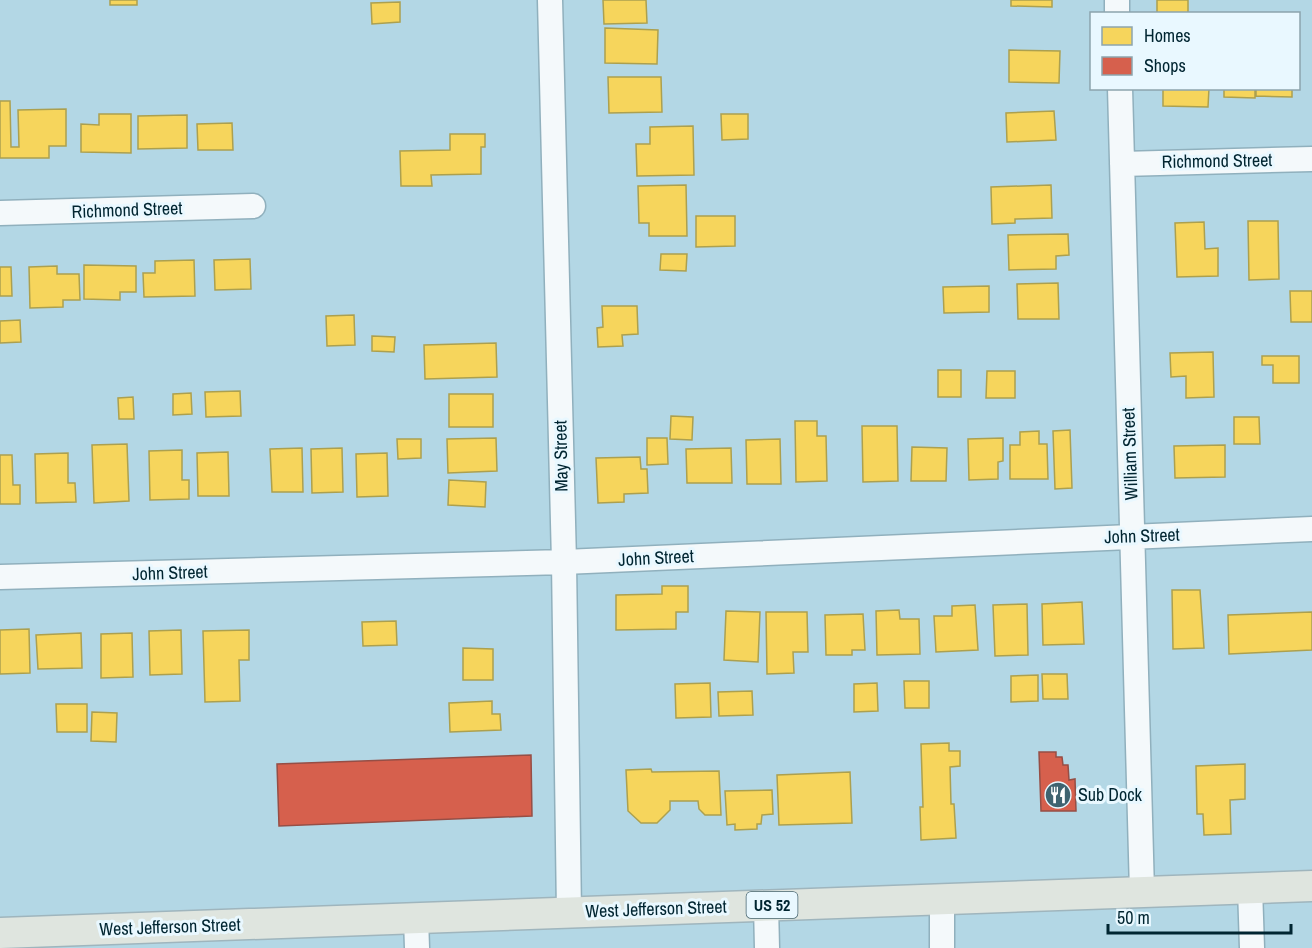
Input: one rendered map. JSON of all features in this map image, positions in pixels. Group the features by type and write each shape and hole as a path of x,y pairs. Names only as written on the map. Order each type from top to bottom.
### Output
{"main road":[{"name":"West Jefferson Street","path":"0,933 56,940 416,918 1312,886"}],"street":[{"name":"May Street","path":"550,0 564,562 569,913"},
{"name":"William Street","path":"1120,90 1142,892"},
{"name":"Richmond Street","path":"1122,164 1312,159"},
{"name":"Richmond Street","path":"0,213 253,206"},
{"name":"John Street","path":"0,577 564,562 1312,529"},
{"path":"1250,888 1252,948"},
{"path":"942,899 942,948"},
{"path":"766,905 767,948"},
{"path":"416,918 417,948"}],"building: Homes":[{"path":"110,0 137,0 137,5 110,5"},
{"path":"603,0 646,0 647,23 604,24"},
{"path":"1011,0 1052,0 1052,7 1011,6"},
{"path":"1157,0 1188,0 1188,12 1157,12"},
{"path":"400,2 400,22 372,24 371,3"},
{"path":"605,28 658,30 657,64 605,63"},
{"path":"1009,50 1060,51 1059,83 1009,82"},
{"path":"608,77 661,77 662,112 609,113"},
{"path":"1163,90 1209,90 1208,107 1163,106"},
{"path":"1224,90 1255,90 1255,98 1224,97"},
{"path":"1256,90 1292,90 1292,97 1256,96"},
{"path":"0,101 10,101 11,147 19,147 18,110 66,109 66,146 49,146 49,158 0,158"},
{"path":"1054,111 1056,140 1007,142 1006,113"},
{"path":"99,114 131,114 131,153 81,152 81,124 99,125"},
{"path":"721,114 748,114 748,139 722,140"},
{"path":"187,115 187,148 138,149 138,116"},
{"path":"232,123 233,150 198,150 197,124"},
{"path":"693,126 694,175 637,176 636,144 650,144 650,127"},
{"path":"450,134 485,134 485,147 481,147 481,174 431,175 432,186 401,186 400,151 450,150"},
{"path":"686,185 687,236 649,236 649,223 639,223 638,186"},
{"path":"1051,185 1052,218 1015,219 1015,223 992,224 991,187"},
{"path":"696,216 735,216 735,246 696,247"},
{"path":"1248,221 1278,221 1279,279 1249,280"},
{"path":"1204,222 1205,249 1218,248 1218,276 1177,277 1175,223"},
{"path":"1068,234 1069,255 1056,256 1056,269 1009,270 1008,235"},
{"path":"661,254 687,254 686,271 660,270"},
{"path":"250,259 251,289 215,290 214,260"},
{"path":"194,260 195,296 144,297 143,273 155,273 155,261"},
{"path":"84,265 136,266 136,292 120,292 120,300 84,299"},
{"path":"57,266 57,274 79,274 80,300 63,300 63,307 30,308 29,267"},
{"path":"0,267 11,267 12,296 0,296"},
{"path":"1058,283 1059,319 1018,319 1017,284"},
{"path":"989,286 989,312 944,313 943,287"},
{"path":"1290,291 1312,291 1312,322 1291,322"},
{"path":"602,306 637,306 638,334 622,335 623,346 598,347 597,328 603,327"},
{"path":"354,315 355,345 327,346 326,316"},
{"path":"20,320 21,342 0,343 0,321"},
{"path":"372,336 395,337 394,352 372,351"},
{"path":"496,343 497,377 425,379 424,345"},
{"path":"1213,352 1214,397 1186,398 1186,376 1171,377 1170,353"},
{"path":"1262,356 1299,356 1299,383 1273,383 1273,365 1262,365"},
{"path":"938,370 961,370 961,397 938,397"},
{"path":"987,371 1015,371 1015,398 986,398"},
{"path":"240,391 241,416 206,417 205,392"},
{"path":"191,393 192,414 173,415 173,394"},
{"path":"449,394 493,394 493,427 449,427"},
{"path":"133,397 134,419 119,419 118,398"},
{"path":"671,416 693,417 692,440 670,439"},
{"path":"1234,417 1259,417 1260,444 1234,444"},
{"path":"795,421 817,421 817,436 826,436 827,481 796,482"},
{"path":"862,426 897,426 898,481 863,482"},
{"path":"1070,430 1072,488 1055,489 1053,431"},
{"path":"1039,431 1039,444 1047,444 1048,479 1010,479 1010,445 1020,445 1020,432"},
{"path":"496,438 497,471 448,473 447,439"},
{"path":"647,438 667,438 668,464 647,465"},
{"path":"1003,438 1003,461 998,462 998,479 969,480 968,439"},
{"path":"397,439 421,439 421,458 398,459"},
{"path":"780,439 781,484 747,484 746,440"},
{"path":"127,444 129,501 94,503 92,445"},
{"path":"1225,445 1225,477 1175,478 1174,446"},
{"path":"912,447 947,448 946,481 911,481"},
{"path":"302,448 303,492 272,492 270,449"},
{"path":"342,448 343,492 312,493 311,449"},
{"path":"731,448 732,483 687,483 686,449"},
{"path":"182,450 182,480 189,480 189,499 150,500 149,451"},
{"path":"228,452 229,496 198,496 197,453"},
{"path":"68,453 68,483 75,483 76,502 36,503 35,454"},
{"path":"387,453 388,496 357,497 356,454"},
{"path":"0,455 12,455 13,485 20,485 20,504 0,504"},
{"path":"640,457 641,469 647,469 648,493 624,494 624,502 598,503 596,458"},
{"path":"449,480 486,482 485,507 448,505"},
{"path":"662,586 688,586 688,612 676,612 676,629 616,630 616,595 662,594"},
{"path":"1172,590 1200,590 1204,648 1173,649"},
{"path":"1082,602 1084,644 1043,645 1042,604"},
{"path":"1027,604 1028,655 995,656 993,605"},
{"path":"975,605 978,650 936,652 934,616 952,616 952,606"},
{"path":"899,610 900,619 919,619 920,654 877,655 876,611"},
{"path":"726,611 760,612 758,662 724,660"},
{"path":"766,612 807,612 808,652 793,652 794,673 767,674"},
{"path":"1312,612 1312,650 1229,654 1228,615"},
{"path":"863,614 865,650 852,650 852,655 826,655 825,615"},
{"path":"396,621 397,645 363,646 362,622"},
{"path":"29,629 30,673 0,674 0,630"},
{"path":"181,630 182,674 150,675 149,631"},
{"path":"249,630 249,660 239,660 240,701 205,702 203,631"},
{"path":"81,633 82,668 38,669 36,635"},
{"path":"132,633 133,677 101,678 101,634"},
{"path":"463,648 493,649 493,680 463,680"},
{"path":"1042,674 1067,674 1068,699 1043,699"},
{"path":"1038,675 1038,701 1011,702 1011,676"},
{"path":"904,681 929,681 929,708 905,708"},
{"path":"710,683 711,717 676,718 675,684"},
{"path":"877,683 878,711 854,712 854,684"},
{"path":"752,691 753,715 719,716 718,692"},
{"path":"492,701 492,714 500,714 501,730 450,732 449,703"},
{"path":"56,704 87,704 87,732 57,732"},
{"path":"92,712 117,713 116,742 91,741"},
{"path":"949,743 949,751 960,751 960,766 950,767 951,804 954,804 956,838 921,840 920,807 923,807 921,744"},
{"path":"1245,764 1245,799 1230,800 1231,834 1204,835 1203,814 1197,814 1196,766"},
{"path":"651,769 652,772 719,771 721,815 705,815 699,809 698,801 670,801 670,810 657,823 641,823 628,811 626,770"},
{"path":"850,772 852,823 779,825 777,775"},
{"path":"772,790 773,814 762,815 761,824 757,824 757,829 735,830 735,824 727,825 725,791"}],"building: Shops":[{"name":"Sub Dock","path":"1039,752 1056,752 1056,757 1062,757 1063,765 1068,765 1069,780 1075,779 1076,811 1041,811"},
{"path":"531,755 532,816 279,826 277,764"}],"place":[{"name":"Sub Dock","path":"1058,795"}]}
